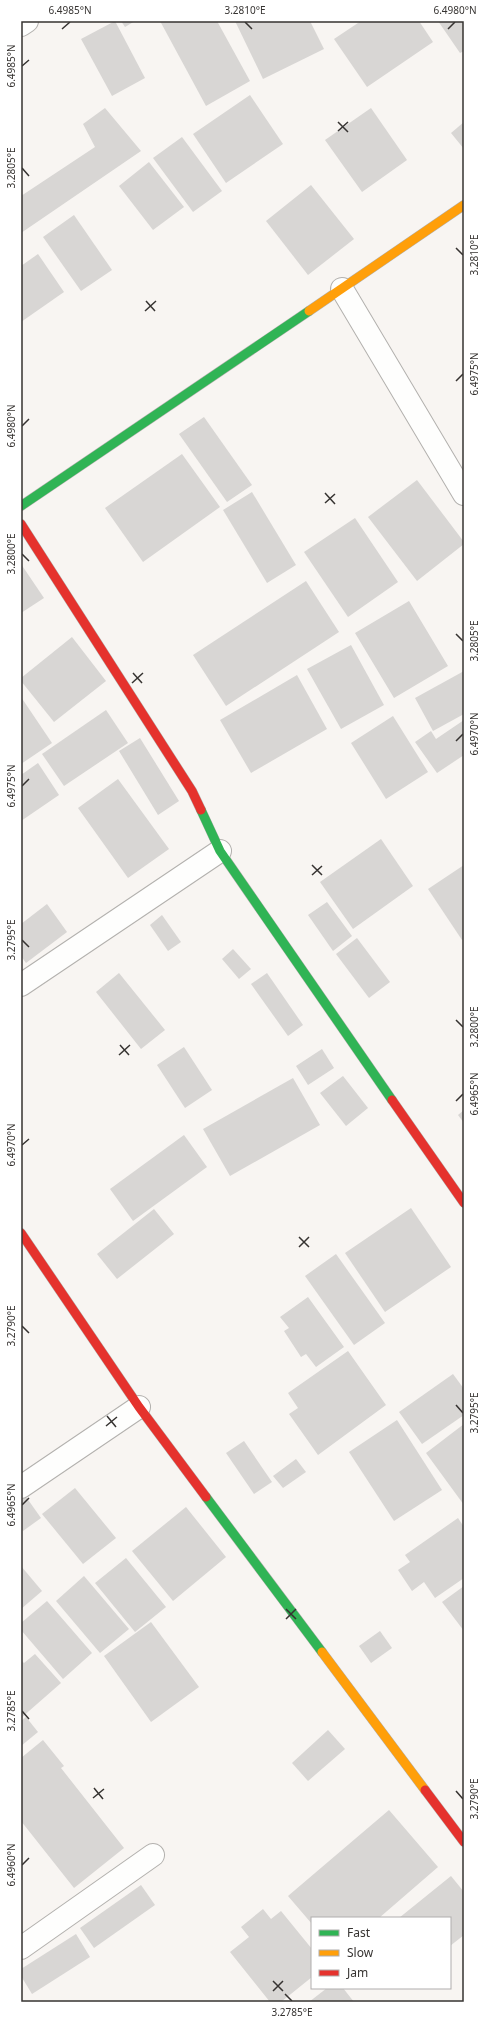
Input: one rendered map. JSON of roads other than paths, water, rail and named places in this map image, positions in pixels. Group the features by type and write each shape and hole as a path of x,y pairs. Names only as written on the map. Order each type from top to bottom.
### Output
{"street":[{"path":"21,25 28,21"},
{"path":"21,506 464,205"},
{"path":"342,289 464,494"},
{"path":"21,524 192,791 220,851 464,1203"},
{"path":"21,986 220,851"},
{"path":"21,1233 139,1406 464,1842"},
{"path":"21,1487 139,1406"},
{"path":"21,1948 153,1855"}]}
